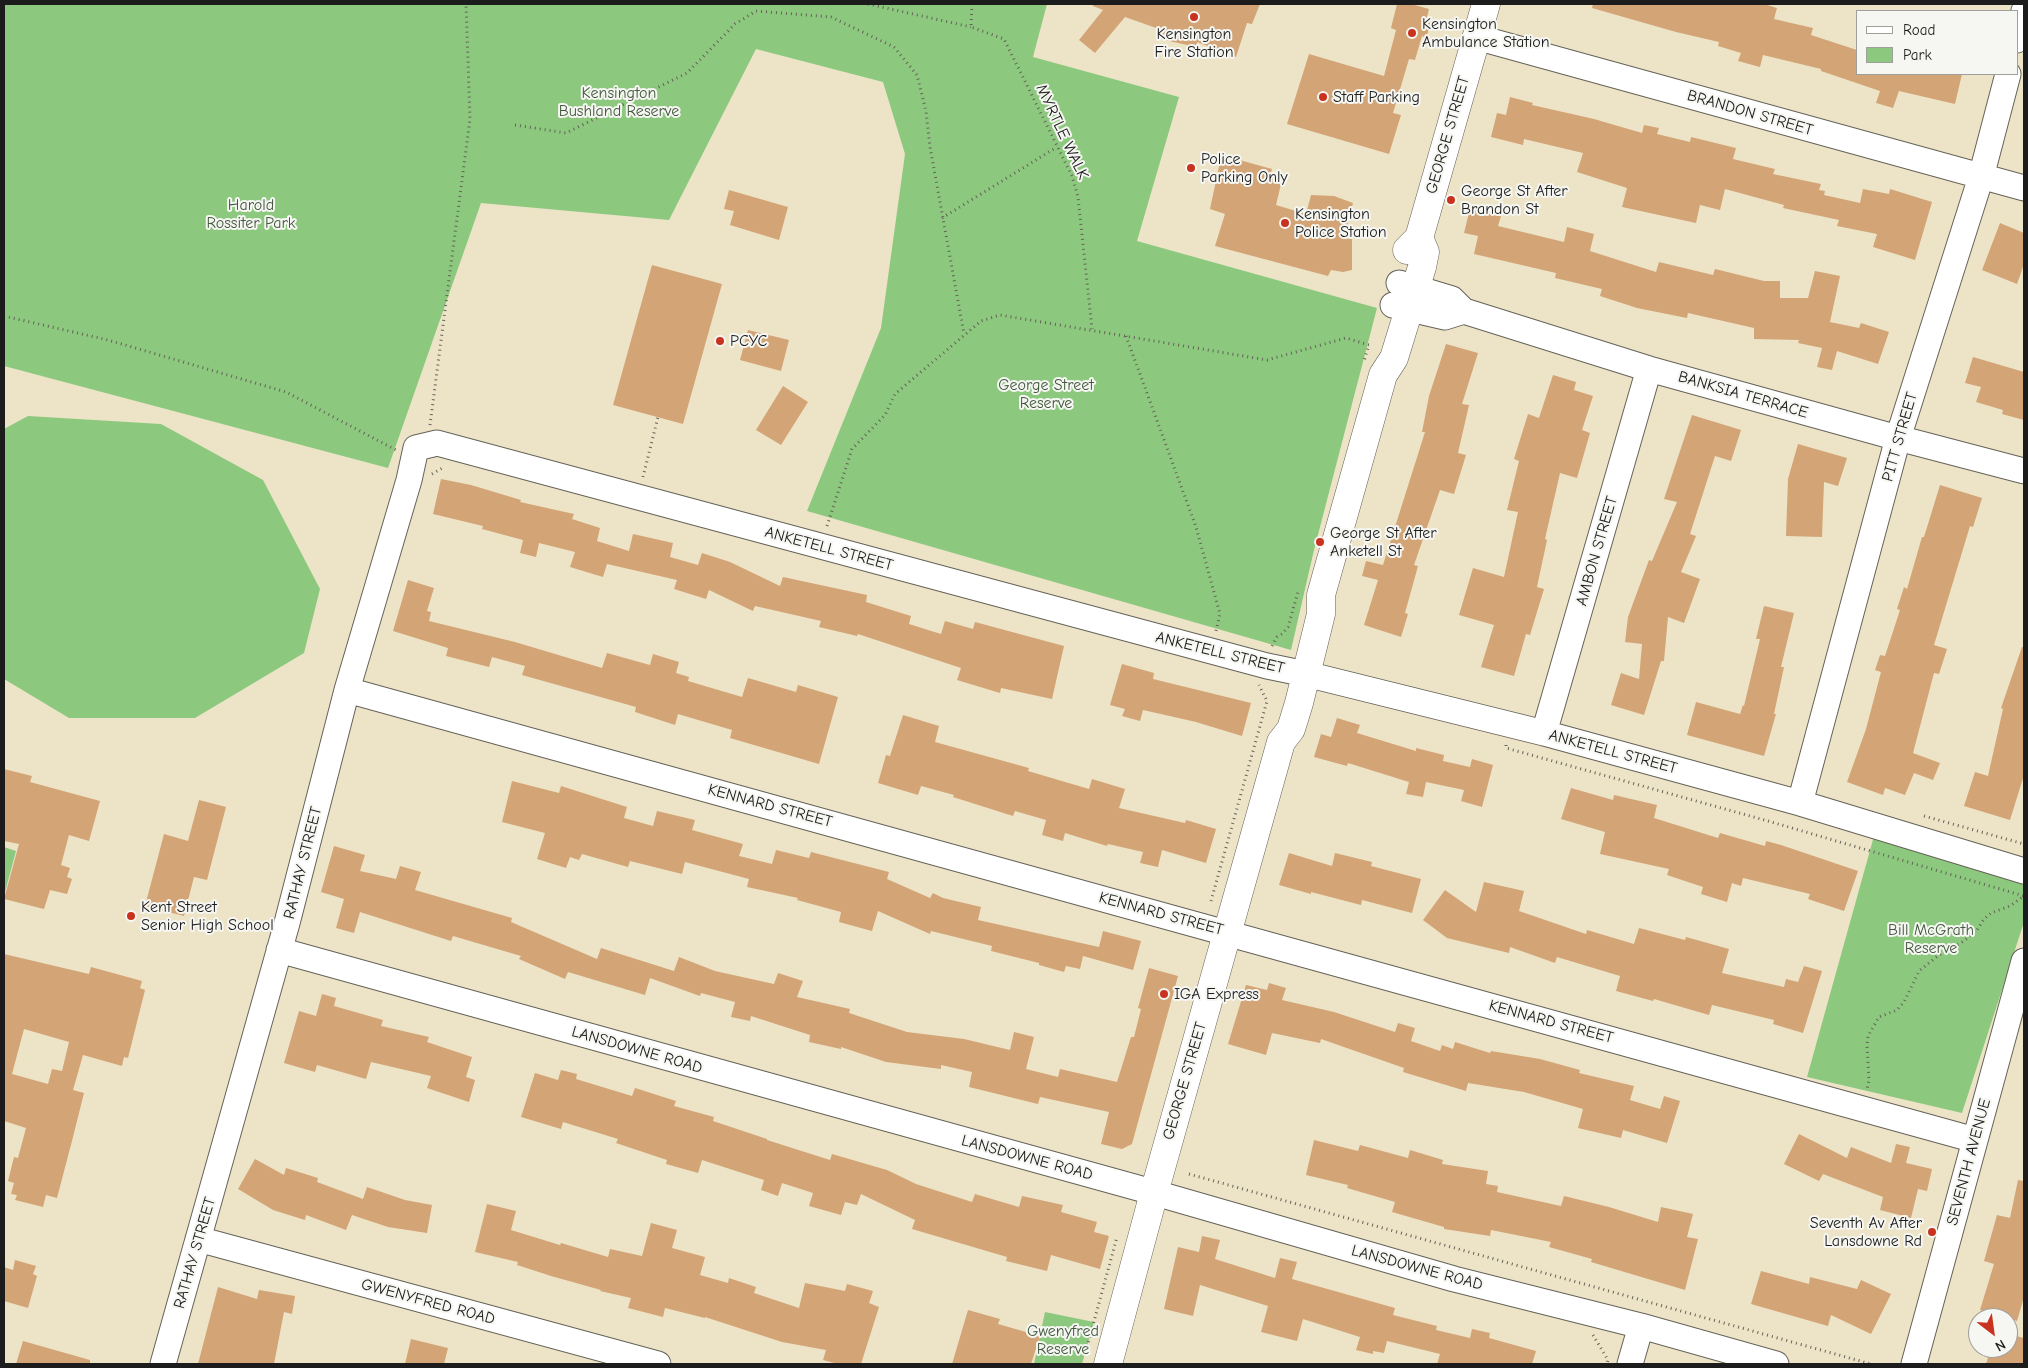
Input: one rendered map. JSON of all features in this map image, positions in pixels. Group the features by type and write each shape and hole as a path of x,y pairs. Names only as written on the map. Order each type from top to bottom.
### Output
{"main road":[{"name":"GEORGE STREET","path":"1108,1364 1154,1193 1281,742 1275,725 1299,673 1308,608 1321,595 1383,375 1394,358 1404,296 1425,252 1419,238 1486,4"}],"street":[{"path":"2018,36 2024,11"},
{"name":"BRANDON STREET","path":"1476,37 2024,188"},
{"name":"PITT STREET","path":"1800,803 1898,438 1981,177 2008,75"},
{"name":"BANKSIA TERRACE","path":"1404,296 1452,300 1464,311 1650,369 2024,471"},
{"name":"AMBON STREET","path":"1544,733 1650,369"},
{"name":"ANKETELL STREET","path":"422,457 437,443 1210,652 1544,733 1800,803 2024,871"},
{"name":"RATHAY STREET","path":"164,1364 279,950 347,690 422,457"},
{"name":"KENNARD STREET","path":"347,690 1974,1140"},
{"name":"LANSDOWNE ROAD","path":"279,950 1154,1193 1454,1279 1641,1326 1776,1364"},
{"name":"SEVENTH AVENUE","path":"1914,1364 2024,961"},
{"name":"GWENYFRED ROAD","path":"198,1239 658,1364"},
{"path":"1630,1364 1641,1326"}],"path":[{"path":"422,457 470,119 466,4"},
{"name":"MYRTLE WALK","path":"868,4 971,28 1004,39 1072,176 1078,197 1092,329"},
{"path":"971,28 972,4"},
{"path":"515,125 566,133 687,74 735,24 756,12 831,17 894,47 917,75 926,111 942,218 964,334"},
{"path":"942,218 1057,147"},
{"path":"820,546 852,450 885,415 895,394 981,321 1000,315 1267,360 1346,338 1368,345"},
{"path":"4,316 108,340 286,392 422,457 452,463"},
{"path":"1126,335 1196,527 1220,614 1210,652"},
{"path":"638,497 658,417"},
{"path":"1211,901 1267,701 1258,683"},
{"path":"1512,726 1506,748 1768,821 2024,896 2010,906 1991,914 1964,941 1919,971 1904,1002 1897,1010 1879,1018 1868,1036 1869,1080 1862,1108"},
{"path":"1189,1174 1871,1364"},
{"path":"1087,1347 1118,1233"}],"green space":[{"path":"4,4 1047,4 1033,57 1179,97 1137,241 1377,308 1314,550 1291,650 807,511 881,328 905,154 883,82 756,49 669,220 481,203 388,468 4,366"},
{"path":"28,416 161,424 263,480 320,589 304,653 195,718 69,718 4,679 4,429"},
{"name":"Bill McGrath Reserve","path":"1874,836 2024,879 2024,922 1962,1113 1807,1077"},
{"path":"4,847 16,851 4,896"},
{"name":"Gwenyfred Reserve","path":"1045,1312 1094,1322 1082,1364 1034,1364"}],"building":[{"path":"1093,4 1260,4 1252,24 1247,23 1236,57 1197,42 1196,47 1156,38 1159,29 1125,17 1095,53 1079,40 1103,10 1093,6"},
{"path":"1397,4 1411,4 1429,9 1426,21 1431,23 1426,38 1422,36 1415,60 1409,59 1393,113 1401,115 1389,154 1287,124 1309,54 1384,76 1396,30 1391,28"},
{"path":"1593,4 1764,4 1777,8 1774,19 1813,28 1811,35 1856,50 1856,75 1962,75 1955,104 1899,91 1893,108 1876,103 1880,91 1821,71 1821,69 1763,55 1760,67 1738,61 1741,53 1718,46 1719,42 1592,8"},
{"path":"1510,97 1533,103 1532,105 1594,119 1642,133 1644,125 1659,128 1657,134 1690,142 1691,137 1736,148 1733,159 1775,169 1773,174 1821,184 1819,190 1825,191 1824,195 1860,203 1863,189 1889,194 1890,189 1932,202 1915,260 1873,247 1877,234 1837,226 1839,220 1783,208 1784,205 1725,189 1720,210 1700,205 1696,223 1622,207 1627,188 1577,172 1583,153 1524,139 1523,145 1491,137 1497,113 1506,115"},
{"name":"Kensington Police Station","path":"1232,158 1272,169 1270,176 1282,180 1276,205 1306,214 1311,195 1334,196 1353,203 1344,238 1352,239 1352,270 1343,272 1331,270 1328,276 1215,246 1225,214 1210,209 1220,162 1231,165"},
{"path":"729,190 788,207 779,240 730,225 734,211 724,209"},
{"path":"1470,209 1501,216 1498,226 1564,242 1567,227 1594,234 1590,251 1656,272 1659,262 1713,275 1715,269 1764,281 1780,281 1780,298 1808,298 1815,271 1840,276 1830,322 1859,328 1861,323 1889,332 1878,364 1837,351 1832,370 1817,367 1822,348 1798,343 1799,340 1754,339 1754,328 1688,313 1687,318 1637,308 1600,296 1602,289 1555,278 1556,273 1474,254 1478,236 1464,233"},
{"path":"2000,223 2024,233 2024,264 2017,284 1982,270"},
{"path":"652,265 722,284 683,424 613,405"},
{"path":"748,330 789,340 781,371 740,360"},
{"path":"1446,344 1478,353 1462,404 1469,405 1458,453 1466,455 1454,494 1440,490 1414,565 1418,566 1405,613 1408,614 1401,637 1364,625 1378,580 1362,576 1366,561 1383,565 1425,432 1422,432 1429,396"},
{"path":"1973,357 2024,372 2024,420 2002,414 2003,410 1976,402 1981,387 1965,383"},
{"path":"1553,375 1576,382 1574,390 1593,396 1582,430 1590,433 1577,478 1560,473 1545,539 1547,540 1537,587 1544,589 1530,635 1526,634 1514,676 1481,667 1494,625 1459,615 1473,568 1504,577 1518,512 1507,510 1519,461 1514,459 1528,414 1539,418"},
{"path":"783,386 808,402 781,445 756,430"},
{"path":"1692,415 1741,430 1731,461 1715,456 1690,534 1696,536 1681,572 1700,579 1684,623 1668,617 1664,661 1661,661 1644,715 1611,705 1621,673 1639,679 1642,644 1625,642 1628,617 1649,560 1652,561 1677,502 1664,499"},
{"path":"1798,444 1847,458 1838,486 1824,482 1822,537 1786,536 1788,479"},
{"path":"441,479 471,485 521,500 520,502 574,514 572,519 600,528 597,541 629,551 633,534 673,543 670,557 698,565 702,553 730,562 780,586 783,577 867,595 866,602 911,616 909,624 941,634 945,621 973,629 975,622 1064,646 1052,699 1001,688 1000,693 957,680 961,668 858,634 857,636 819,627 821,621 755,606 753,611 709,590 706,599 674,589 677,580 607,564 603,577 570,567 575,552 539,543 536,557 520,553 523,540 482,529 483,526 433,514"},
{"path":"1940,485 1982,498 1973,527 1970,526 1934,645 1947,649 1939,674 1934,673 1913,753 1940,763 1933,780 1914,773 1905,795 1885,788 1883,795 1847,782 1866,729 1881,672 1875,670 1880,655 1885,656 1900,610 1897,609 1904,587 1907,589"},
{"path":"408,580 434,588 427,611 431,612 429,621 515,642 602,668 607,653 650,665 653,654 679,662 676,673 689,677 688,681 742,697 748,678 796,692 798,685 838,697 819,764 730,738 732,730 678,714 675,725 635,712 636,707 522,675 525,666 492,657 489,667 446,656 448,648 393,631"},
{"path":"1764,606 1794,613 1781,667 1784,667 1774,714 1776,714 1764,756 1687,735 1696,702 1740,714 1744,706 1760,639 1756,639"},
{"path":"2022,647 2024,647 2024,775 2010,820 1964,806 1975,772 1988,776 2003,709 2001,708"},
{"path":"1122,664 1154,673 1153,679 1251,703 1242,736 1196,722 1143,710 1140,721 1122,716 1125,709 1110,705"},
{"path":"903,715 939,726 935,742 1029,768 1028,771 1089,789 1092,779 1125,789 1119,808 1185,823 1186,820 1216,829 1206,863 1162,850 1158,867 1140,863 1143,852 1108,844 1107,846 1065,833 1063,841 1042,835 1046,820 1015,811 1013,816 953,797 954,795 921,786 918,795 878,783 886,755 890,756"},
{"path":"1337,718 1360,725 1357,733 1416,751 1416,748 1444,755 1443,761 1470,767 1472,759 1493,765 1482,807 1461,801 1464,790 1426,782 1423,797 1406,794 1409,782 1348,763 1347,766 1314,757 1321,734 1331,737"},
{"path":"4,769 32,776 30,782 100,801 89,841 69,835 61,865 70,868 67,877 72,879 67,894 50,890 44,909 4,899 19,844 4,841"},
{"path":"512,781 559,793 561,786 627,807 624,818 653,826 657,811 695,820 692,830 743,844 739,856 772,864 776,850 809,858 811,852 889,872 887,879 930,898 933,893 943,898 981,907 978,920 1099,947 1103,931 1141,941 1133,970 1083,956 1080,969 1066,966 1064,972 1039,965 1039,963 991,951 992,946 931,931 930,934 878,911 872,931 839,922 841,912 797,900 798,898 747,887 749,879 685,862 682,874 630,861 628,867 582,854 579,860 570,857 566,868 537,859 545,833 502,822"},
{"path":"1571,788 1613,800 1614,795 1657,805 1654,818 1718,838 1720,833 1765,846 1766,841 1858,871 1844,911 1808,899 1810,894 1743,878 1741,886 1732,883 1727,902 1701,894 1703,887 1667,875 1669,869 1600,854 1605,832 1561,819"},
{"path":"199,800 226,807 207,880 194,877 184,916 145,906 164,834 188,841"},
{"path":"334,846 365,855 360,871 396,879 400,866 421,872 415,890 512,918 511,922 597,959 601,948 674,971 679,957 715,971 774,984 778,973 803,981 797,997 850,1009 849,1013 907,1032 964,1039 1010,1050 1014,1032 1034,1037 1026,1069 1058,1077 1060,1069 1117,1082 1131,1037 1134,1037 1141,1009 1138,1008 1149,968 1178,976 1132,1144 1122,1149 1101,1144 1109,1112 1040,1097 1038,1104 969,1087 972,1072 941,1065 941,1069 886,1062 841,1047 841,1049 809,1042 810,1035 751,1016 750,1021 731,1017 735,1002 701,993 700,996 650,978 645,995 568,972 565,979 519,959 521,956 453,936 451,941 360,912 354,933 336,928 344,899 321,892"},
{"path":"1289,853 1332,866 1335,853 1372,862 1371,866 1421,879 1412,913 1362,900 1361,905 1279,885"},
{"path":"1484,882 1524,891 1519,911 1586,934 1587,930 1634,944 1639,928 1685,940 1686,937 1729,949 1722,973 1784,987 1786,979 1798,982 1804,966 1822,971 1803,1033 1773,1024 1774,1020 1712,1005 1709,1015 1654,999 1653,1001 1616,991 1620,976 1557,957 1555,963 1510,947 1509,953 1447,938 1423,920 1445,890 1476,912"},
{"path":"4,954 89,974 91,967 142,981 140,988 145,990 128,1058 124,1057 122,1066 83,1055 73,1090 84,1093 57,1198 46,1195 43,1207 15,1200 17,1195 11,1194 14,1183 8,1181 14,1157 18,1158 26,1128 4,1121","holes":["24,1029 69,1042 62,1071 52,1069 48,1084 12,1074"]},
{"path":"1269,983 1286,988 1282,1000 1334,1012 1395,1032 1398,1023 1415,1028 1411,1041 1440,1051 1442,1045 1453,1049 1455,1042 1490,1053 1491,1051 1540,1059 1580,1070 1579,1073 1634,1086 1630,1100 1660,1109 1664,1096 1680,1101 1667,1143 1623,1130 1621,1138 1578,1128 1583,1109 1524,1092 1468,1083 1466,1091 1403,1072 1404,1068 1321,1039 1320,1043 1272,1033 1266,1055 1228,1044 1246,985 1267,990"},
{"path":"322,994 336,998 334,1006 383,1020 381,1026 429,1037 427,1042 472,1057 466,1077 475,1080 469,1102 427,1088 431,1076 371,1062 366,1079 317,1065 315,1072 284,1063 299,1011 316,1016"},
{"path":"561,1070 577,1074 576,1079 632,1096 635,1088 676,1101 674,1106 714,1117 713,1121 767,1140 830,1160 832,1154 887,1170 916,1184 972,1202 975,1194 1019,1207 1022,1196 1063,1205 1061,1212 1097,1222 1094,1232 1109,1236 1100,1269 1051,1255 1047,1271 1006,1261 1007,1257 912,1229 915,1220 861,1194 857,1205 845,1202 841,1215 809,1206 813,1193 782,1183 778,1196 761,1190 764,1180 702,1160 698,1173 666,1164 667,1160 616,1143 618,1139 563,1122 561,1129 521,1117 535,1073 558,1080"},
{"path":"1799,1134 1847,1158 1851,1147 1891,1163 1896,1144 1910,1147 1906,1163 1932,1169 1927,1191 1918,1189 1911,1218 1880,1210 1883,1197 1823,1174 1819,1181 1784,1164"},
{"path":"1314,1140 1358,1151 1360,1145 1408,1158 1410,1150 1443,1160 1442,1164 1488,1171 1486,1184 1498,1186 1497,1192 1561,1206 1564,1196 1658,1222 1661,1207 1693,1214 1687,1237 1698,1239 1685,1290 1591,1262 1592,1259 1549,1247 1551,1242 1491,1230 1490,1236 1444,1229 1444,1227 1392,1212 1395,1202 1347,1188 1348,1185 1306,1175"},
{"path":"255,1159 284,1175 286,1168 318,1178 317,1182 363,1199 367,1187 405,1200 432,1205 427,1233 388,1227 352,1215 346,1230 306,1215 305,1220 273,1210 238,1189"},
{"path":"2018,1180 2024,1181 2024,1297 2018,1318 2018,1308 1981,1308 1994,1264 1984,1261 1997,1215 2010,1218"},
{"path":"487,1204 516,1211 511,1230 608,1257 610,1249 642,1256 651,1223 677,1230 672,1248 705,1257 700,1275 728,1283 729,1278 756,1287 754,1293 799,1308 805,1283 845,1291 847,1284 873,1291 869,1303 879,1307 861,1364 838,1364 823,1360 826,1350 782,1342 705,1317 665,1308 663,1317 628,1308 631,1298 551,1276 517,1265 518,1262 475,1252"},
{"path":"1202,1236 1220,1240 1215,1259 1275,1278 1280,1258 1297,1262 1292,1279 1395,1308 1393,1315 1437,1326 1436,1330 1470,1338 1472,1329 1490,1333 1489,1338 1536,1351 1532,1364 1437,1364 1440,1354 1387,1341 1384,1353 1373,1351 1373,1354 1356,1350 1360,1337 1303,1319 1297,1341 1261,1332 1268,1306 1200,1285 1193,1316 1164,1309 1178,1247 1199,1252"},
{"path":"15,1260 36,1266 33,1274 37,1276 28,1308 4,1301 4,1267 13,1270"},
{"path":"1761,1271 1809,1284 1810,1277 1857,1289 1861,1280 1891,1294 1871,1334 1831,1315 1828,1326 1751,1304"},
{"path":"218,1287 257,1299 259,1290 295,1296 292,1314 284,1312 274,1364 198,1364"},
{"path":"968,1310 1000,1319 998,1324 1040,1336 1031,1364 952,1364"},
{"path":"2018,1336 2024,1338 2024,1364 1986,1364 1988,1358 2018,1358"},
{"path":"411,1339 448,1348 444,1364 405,1364"},
{"path":"23,1341 90,1360 90,1364 16,1364"}],"place":[{"name":"Kensington Fire Station","path":"1194,17"},
{"name":"Kensington Ambulance Station","path":"1412,33"},
{"name":"Staff Parking","path":"1323,97"},
{"name":"Police Parking Only","path":"1191,168"},
{"name":"George St After Brandon St","path":"1451,200"},
{"name":"Kensington Police Station","path":"1285,223"},
{"name":"PCYC","path":"720,341"},
{"name":"George St After Anketell St","path":"1320,542"},
{"name":"Kent Street Senior High School","path":"131,916"},
{"name":"IGA Express","path":"1164,994"},
{"name":"Seventh Av After Lansdowne Rd","path":"1932,1232"}],"park label":[{"name":"Kensington Bushland Reserve","path":"619,102"},
{"name":"Harold Rossiter Park","path":"251,214"},
{"name":"George Street Reserve","path":"1046,394"}]}
